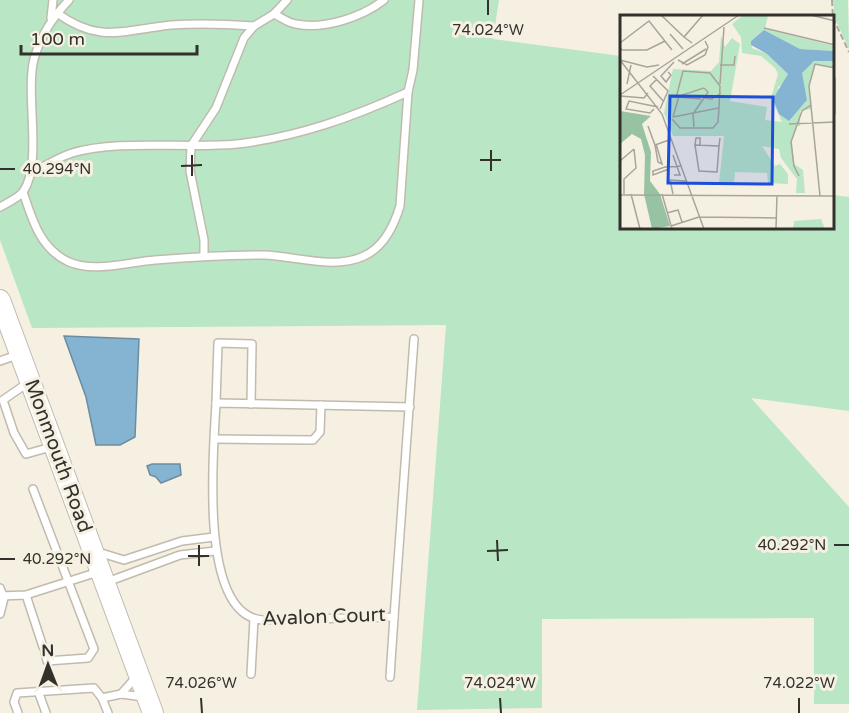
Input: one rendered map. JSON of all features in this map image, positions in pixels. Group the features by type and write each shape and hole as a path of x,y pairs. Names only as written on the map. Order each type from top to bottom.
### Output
{"main road":[{"name":"Monmouth Road","path":"0,300 150,705"}],"lane":[{"path":"51,19 53,0"},
{"path":"0,207 23,192 31,174 32,72 44,32 51,19 69,0"},
{"path":"204,256 204,240 190,171 191,146 216,108 239,46 254,26 274,14 287,0"},
{"path":"274,14 295,24 321,23 363,13 384,0"},
{"path":"23,192 42,239 51,249 71,263 96,267 204,256 266,255 343,261 371,252 388,234 400,206 408,92 414,69 419,0"},
{"path":"57,13 80,28 111,34 196,23 254,26"},
{"path":"31,174 64,156 94,149 239,143 308,130 359,114 408,92"},
{"name":"Avalon Court","path":"251,404 252,344 218,343 214,439 214,537 215,551 235,604 246,616 254,619 394,617 414,339"},
{"path":"0,361 20,354"},
{"path":"30,382 3,400 14,433 26,454 54,447"},
{"path":"216,403 410,407"},
{"path":"214,439 313,440 320,432 321,405"},
{"path":"26,595 47,661 88,658 94,650 33,489"},
{"path":"93,551 124,560 182,541 214,537"},
{"path":"2,597 26,595 68,582 102,577 180,555 215,551"},
{"path":"0,588 2,597 0,614"},
{"path":"390,677 394,617"},
{"path":"251,674 254,619"},
{"path":"121,694 139,674"},
{"path":"18,713 14,702 17,693 94,688 102,698 108,713"},
{"path":"38,691 46,713"},
{"path":"102,698 121,694 150,705"}],"path":[{"path":"831,0 833,15"},
{"path":"834,20 849,52"}],"green space":[{"path":"0,0 499,0 493,39 620,56 620,230 834,230 834,195 849,197 849,411 751,398 849,507 849,704 814,704 814,618 542,619 542,708 417,710 446,325 32,328 0,240"},
{"path":"833,0 848,0 849,49 835,19"}],"water":[{"path":"64,336 139,339 135,437 120,445 96,445 86,397"},
{"path":"180,464 181,475 161,483 156,477 150,475 147,466"}]}
